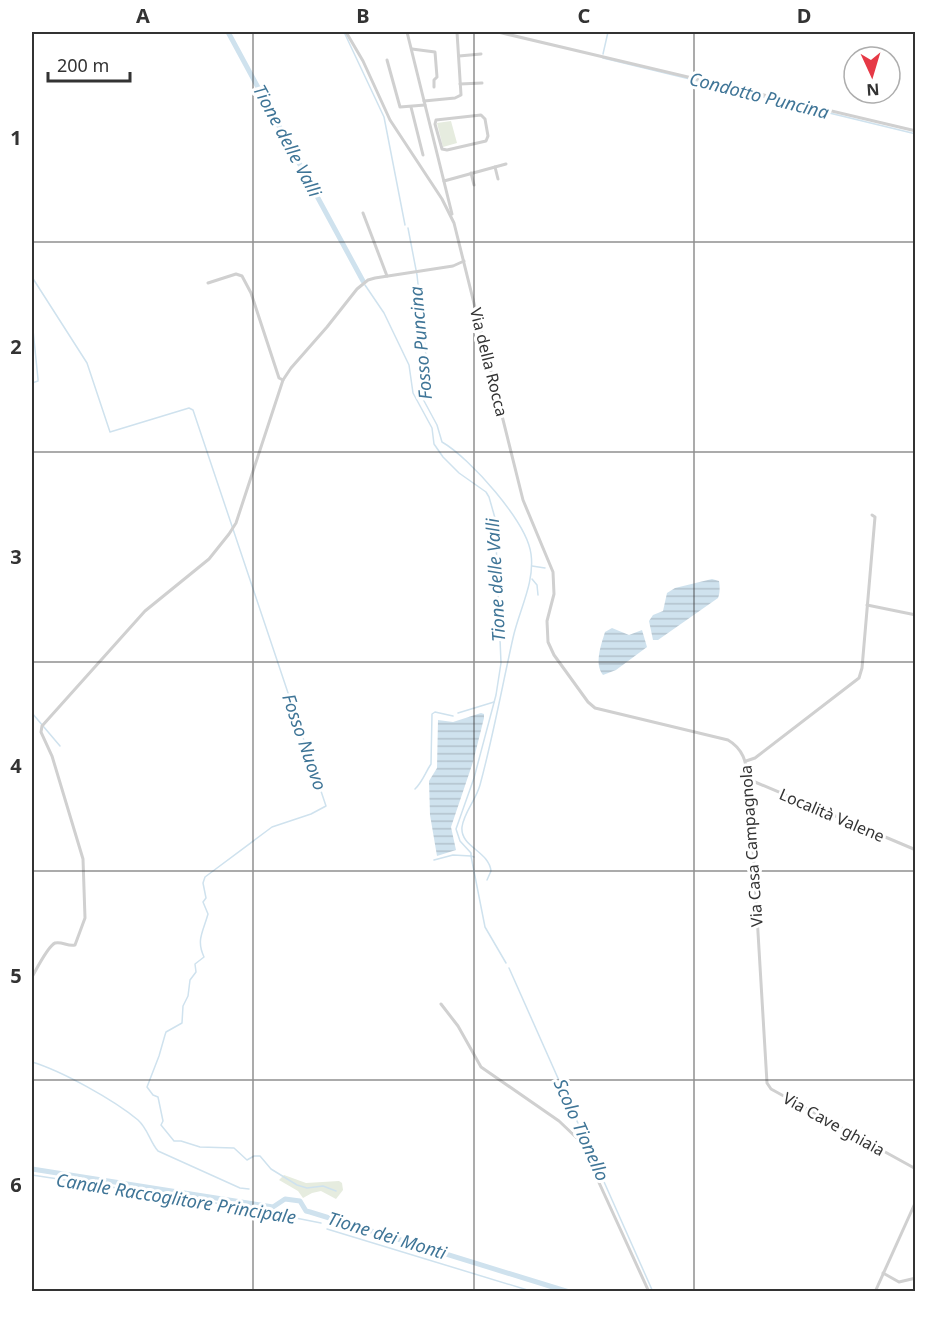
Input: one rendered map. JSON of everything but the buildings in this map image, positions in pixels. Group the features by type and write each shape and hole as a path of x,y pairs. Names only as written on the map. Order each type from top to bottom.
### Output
{"street":[{"name":"Via della Rocca","path":"346,32 363,61 390,120 452,218 523,500 553,572 554,594 547,621 548,642 554,655 588,702"},
{"path":"407,32 452,218"},
{"path":"424,100 457,98 460,95 457,32"},
{"path":"498,32 915,131"},
{"path":"412,49 435,52 437,77 434,80 435,87"},
{"path":"459,56 481,54"},
{"path":"387,60 399,106 425,105"},
{"path":"460,84 482,82"},
{"path":"411,107 423,155"},
{"path":"481,116 484,118 488,136 486,141 444,150 438,136 435,124 438,119 481,116"},
{"path":"433,138 438,136"},
{"path":"444,180 506,164"},
{"path":"495,167 498,179"},
{"path":"471,173 474,185"},
{"path":"434,188 441,188 444,180"},
{"path":"444,180 441,198 446,197 447,192"},
{"path":"363,213 387,276"},
{"path":"32,977 52,945 59,943 75,945 86,918 82,854 52,756 41,729 44,724 146,611 209,559 229,534 236,523 282,380 349,298 368,280 453,266 464,261"},
{"path":"208,283 236,274 246,280 279,378 282,380"},
{"path":"746,761 755,758 859,678 862,668 874,525 872,515"},
{"path":"867,605 915,615"},
{"name":"Via Casa Campagnola","path":"588,702 595,708 608,713 728,740 740,749 746,761 765,1069"},
{"name":"Località Valene","path":"749,782 755,782 915,850"},
{"path":"441,1004 458,1026 481,1067 559,1121 580,1141 649,1292"},
{"name":"Via Cave ghiaia","path":"765,1069 767,1083 771,1089 915,1169"},
{"path":"875,1292 915,1201"},
{"path":"883,1273 899,1282 915,1278"}],"shaded area":[{"path":"451,121 457,143 443,147 437,123"},
{"path":"284,1175 306,1183 339,1181 342,1183 343,1190 336,1199 321,1191 303,1198 298,1191 279,1180"}],"water":[{"path":"712,579 719,581 718,598 658,640 653,640 649,621 653,615 663,611 667,593 675,588"},
{"path":"612,628 629,635 642,630 647,647 616,670 603,675 599,665 600,648 605,632"},
{"path":"484,714 484,718 473,762 451,827 456,850 437,856 430,815 429,781 437,768 438,720 453,722"}],"waterway":[{"name":"Tione delle Valli","path":"228,32 363,281"},
{"name":"Fosso Puncina","path":"344,32 384,117 405,225"},
{"name":"Condotto Puncina","path":"603,54 608,32"},
{"name":"Condotto Puncina","path":"603,58 916,134"},
{"name":"Fosso Puncina","path":"408,228 417,275 427,365 423,399 437,425 442,442 467,462 496,492 519,525 531,554 529,586 513,638 485,767 462,827 465,840 489,864 491,871 487,880"},
{"name":"Fosso Nuovo","path":"32,277 87,363 110,432 189,408 193,410 326,806 311,814 272,827 205,877 203,883 206,898 203,902 208,914 200,941 204,957 195,964 196,972 190,980 188,996 183,1006 182,1023 166,1032 147,1087 153,1095 158,1097 163,1121 161,1125 174,1141 200,1147 234,1148 247,1160 260,1156 271,1169 297,1185 307,1188 323,1186 336,1191"},
{"name":"Tione delle Valli","path":"365,285 384,313 409,365 413,393 432,428 434,444 459,473 486,492 495,518 501,663 496,695 474,778 456,829 460,841 474,857"},
{"path":"32,320 38,379 32,383"},
{"name":"Fosso Puncina","path":"532,566 545,568"},
{"name":"Fosso Puncina","path":"532,579 537,585 538,595"},
{"name":"Tione delle Valli","path":"458,713 494,702"},
{"name":"Tione delle Valli","path":"415,789 431,764 432,714 435,712 453,716"},
{"path":"32,713 60,746"},
{"name":"Scolo Tionello","path":"434,860 453,855 471,856 485,927 506,963"},
{"name":"Scolo Tionello","path":"509,968 653,1292"},
{"path":"32,1062 72,1079 128,1112 147,1131 158,1151 240,1188 249,1189"},
{"name":"Tione dei Monti","path":"32,1169 273,1207 285,1199 300,1201 306,1211 569,1292"},
{"name":"Canale Raccoglitore Principale","path":"32,1175 235,1206 321,1223"},
{"path":"327,1229 534,1292"}]}
